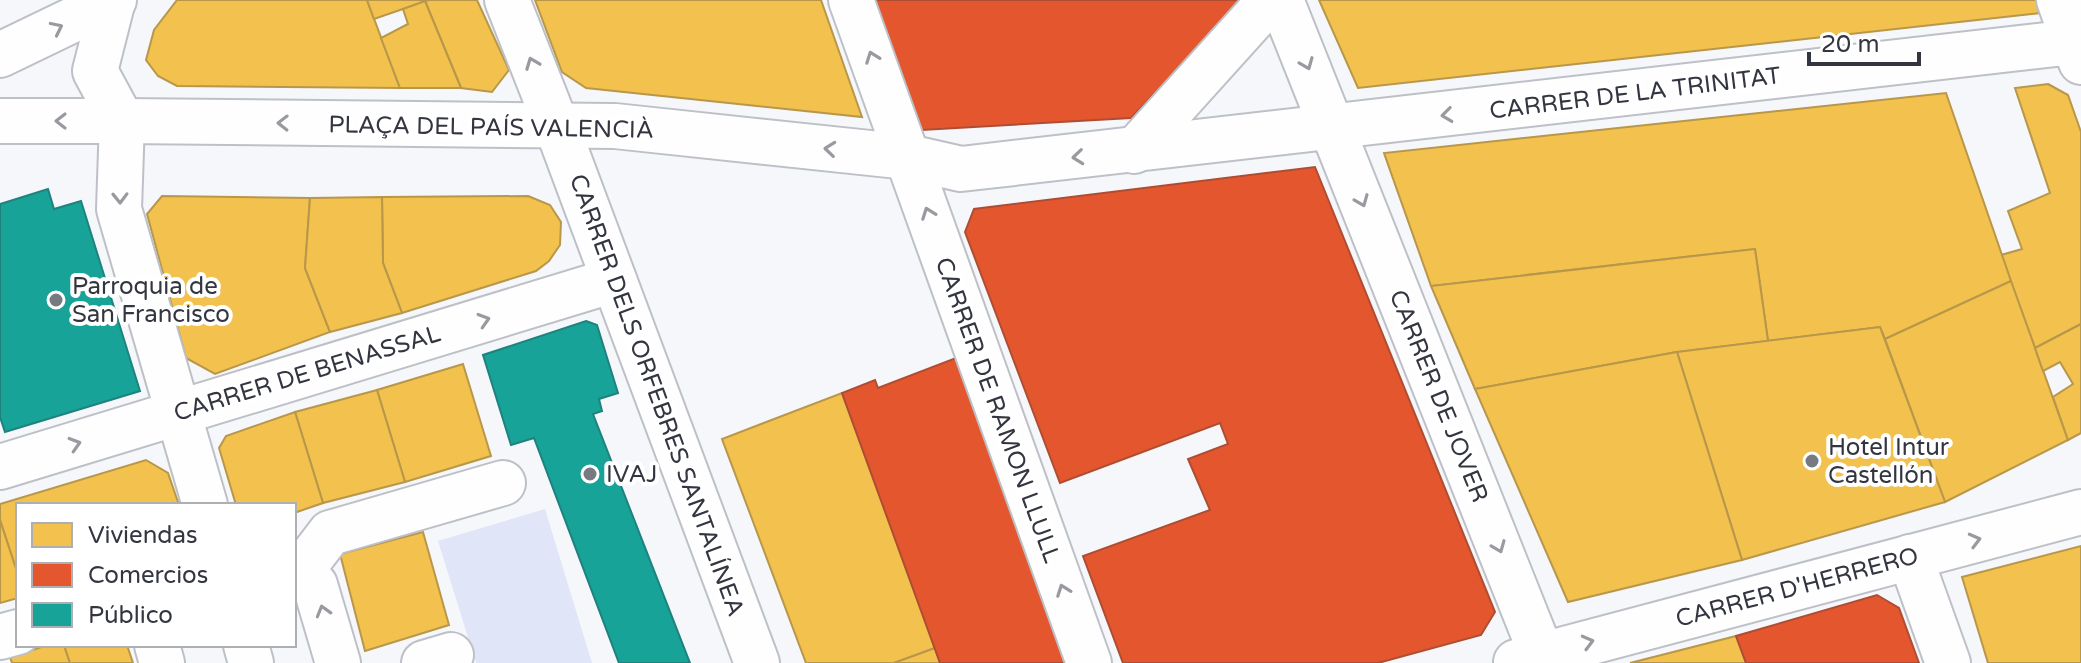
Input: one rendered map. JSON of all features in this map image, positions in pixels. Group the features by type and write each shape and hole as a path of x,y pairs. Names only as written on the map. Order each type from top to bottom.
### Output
{"street":[{"path":"0,55 114,0"},
{"path":"114,0 95,71 122,121 119,209 204,503"},
{"name":"CARRER DELS ORFEBRES SANTALÍNEA","path":"507,0 757,663"},
{"name":"CARRER DE RAMON LLULL","path":"851,0 1089,663"},
{"path":"1134,151 1270,0"},
{"path":"1281,0 1333,128"},
{"path":"2059,0 2079,48"},
{"name":"CARRER DE LA TRINITAT","path":"908,157 961,169 2079,48"},
{"name":"PLAÇA DEL PAÍS VALENCIÀ","path":"0,121 615,126 908,157"},
{"name":"CARRER DE JOVER","path":"1333,128 1533,660"},
{"name":"CARRER DE BENASSAL","path":"0,467 614,280"},
{"path":"338,663 315,585 298,570 330,533 503,483"},
{"name":"CARRER D'HERRERO","path":"1533,660 2081,512"},
{"path":"1910,557 1948,663"}],"shaded area":[{"path":"545,509 592,663 476,663 438,541"}],"building: Viviendas":[{"path":"177,0 367,0 400,88 177,86 158,76 146,60 154,30"},
{"path":"367,0 429,0 374,19"},
{"path":"477,0 509,70 492,92 461,88 425,1"},
{"path":"535,0 821,0 862,117 586,88 562,72"},
{"path":"1319,0 2047,0 2051,12 1358,88"},
{"path":"425,1 461,88 400,88 381,38 408,24 403,9"},
{"path":"2048,84 2068,95 2081,132 2081,324 2035,348 2001,255 2022,249 2008,211 2050,193 2015,88"},
{"path":"1946,93 2011,281 1885,339 1880,327 1768,341 1755,249 1431,286 1384,153"},
{"path":"162,196 310,198 305,268 330,332 215,374 186,358 147,214"},
{"path":"528,196 550,205 561,222 560,245 549,261 536,271 402,313 383,263 382,197"},
{"path":"382,197 383,263 402,313 330,332 305,268 310,198"},
{"path":"1755,249 1768,341 1677,352 1475,389 1431,286"},
{"path":"2011,281 2068,440 1945,502 1885,339"},
{"path":"2081,324 2081,433 2068,440 2053,397 2073,384 2060,362 2043,371 2035,348"},
{"path":"1880,327 1945,502 1742,560 1677,352"},
{"path":"1677,352 1742,560 1568,602 1475,389"},
{"path":"463,364 491,456 405,482 377,390"},
{"path":"377,390 405,482 323,503 295,412"},
{"path":"842,393 935,648 894,663 806,663 722,439"},
{"path":"295,412 323,503 296,512 296,503 235,503 219,448 226,436"},
{"path":"146,460 168,473 178,503 16,503 16,569 0,520 0,504"},
{"path":"0,520 16,569 16,599 0,603"},
{"path":"423,532 449,625 365,651 340,554"},
{"path":"2081,546 2081,663 1988,663 1962,577"},
{"path":"1736,636 1746,663 1630,663"},
{"path":"42,647 65,647 70,663 12,663 10,657"},
{"path":"65,647 128,647 133,663 70,663"},
{"path":"935,648 940,663 894,663"}],"building: Comercios":[{"path":"874,0 1244,0 1131,118 922,130"},
{"path":"1315,167 1495,612 1481,635 1378,663 1123,663 1083,556 1210,510 1188,459 1228,444 1220,423 1060,483 965,232 974,209"},
{"path":"956,358 1066,663 940,663 842,393 875,380 878,388"},
{"path":"1877,595 1899,608 1919,663 1746,663 1736,636"}],"building: Público":[{"name":"Parroquia de San Francisco","path":"48,189 54,209 81,201 140,391 5,432 0,417 0,204"},
{"path":"586,321 597,325 618,393 599,399 602,411 593,414 690,663 619,663 534,438 511,445 483,355"}],"place":[{"name":"Parroquia de San Francisco","path":"56,300"},
{"name":"Hotel Intur Castellón","path":"1812,461"},
{"name":"IVAJ","path":"590,474"}]}
